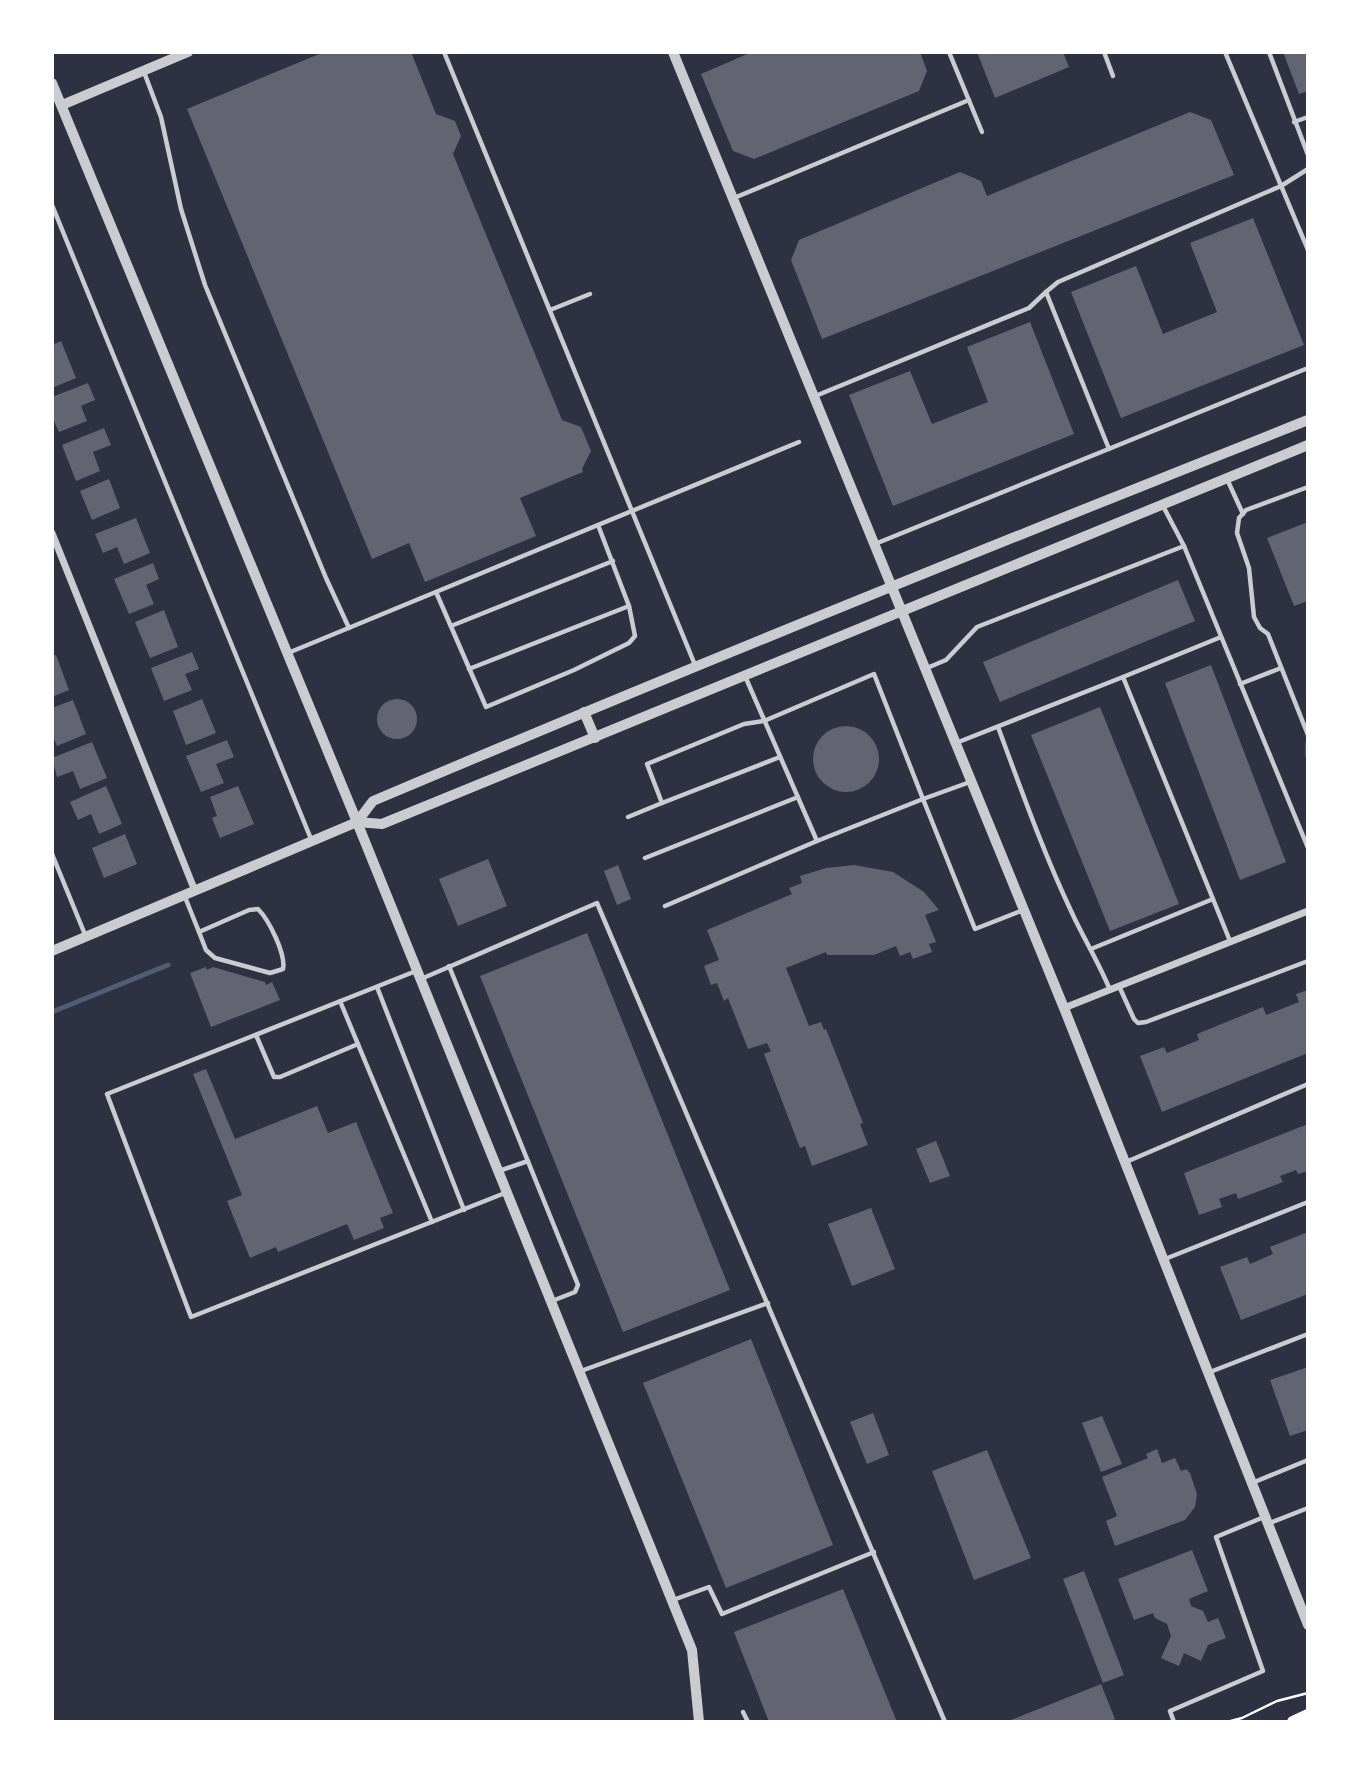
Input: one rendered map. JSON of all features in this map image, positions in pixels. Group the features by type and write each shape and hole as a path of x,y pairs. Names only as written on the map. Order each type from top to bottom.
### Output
{"main road":[{"path":"1293,1721 1307,1715"}],"street":[{"path":"62,105 188,52"},
{"path":"673,52 1064,1008 1307,1625"},
{"path":"52,83 357,822 692,1650 699,1721"},
{"path":"357,822 373,801 891,586 1307,420"},
{"path":"52,951 357,822 382,824 1307,446"},
{"path":"52,533 190,894"},
{"path":"584,712 595,738"},
{"path":"1064,1008 1307,911"}],"lane":[{"path":"444,52 695,666"},
{"path":"949,52 982,132"},
{"path":"1104,52 1113,76"},
{"path":"1225,52 1307,250"},
{"path":"1269,52 1307,155"},
{"path":"144,71 161,117 181,209 205,285 349,628"},
{"path":"733,198 969,100"},
{"path":"1294,122 1307,117"},
{"path":"813,397 1029,308 1058,282 1281,186 1307,169"},
{"path":"52,205 312,841"},
{"path":"1046,292 1109,449"},
{"path":"550,310 590,294"},
{"path":"874,544 1307,368"},
{"path":"287,653 799,442"},
{"path":"1227,478 1243,514"},
{"path":"1307,487 1246,510 1239,518 1237,533 1249,568 1254,617 1260,628 1268,634 1307,735"},
{"path":"1162,505 1184,546 1307,848"},
{"path":"436,592 486,707 574,670 629,643 635,636 629,606 598,524"},
{"path":"925,669 946,660 977,627 1184,546"},
{"path":"451,626 613,561"},
{"path":"469,669 629,606"},
{"path":"956,744 1221,636"},
{"path":"1240,684 1281,668"},
{"path":"662,803 647,764 744,723 764,721 874,674 975,929 1023,910"},
{"path":"745,676 817,841"},
{"path":"1123,677 1230,942"},
{"path":"998,727 1052,868 1090,949 1100,964 1110,990"},
{"path":"1307,743 1307,757"},
{"path":"628,817 780,757"},
{"path":"665,906 817,841 971,782"},
{"path":"645,858 798,797"},
{"path":"52,854 86,937"},
{"path":"190,894 199,932 206,950 215,958 270,974 283,969 283,958 266,916 258,909 199,932"},
{"path":"1090,949 1213,899"},
{"path":"507,1193 191,1317 107,1094 377,987 449,967 597,903 945,1721"},
{"path":"1119,986 1134,1019 1138,1023 1146,1023 1307,961"},
{"path":"449,967 578,1285 575,1292 551,1301"},
{"path":"377,987 464,1210"},
{"path":"341,1001 432,1222"},
{"path":"256,1035 274,1077 358,1044"},
{"path":"1125,1163 1307,1084"},
{"path":"498,1171 528,1161"},
{"path":"1163,1260 1307,1202"},
{"path":"579,1372 768,1303"},
{"path":"1208,1373 1307,1334"},
{"path":"1252,1483 1307,1460"},
{"path":"1174,1721 1170,1711 1263,1671 1216,1537 1307,1508"},
{"path":"672,1601 709,1587 722,1614 874,1552"},
{"path":"743,1712 748,1721"}],"path":[{"path":"1227,1721 1242,1718 1278,1701 1307,1693"}],"building":[{"path":"324,52 411,52 436,114 455,121 461,136 453,154 562,420 581,427 591,451 583,472 520,498 536,536 425,582 409,543 372,559 187,109"},
{"path":"752,52 920,52 927,71 919,91 754,159 733,151 701,74"},
{"path":"977,52 1063,52 1069,67 995,98"},
{"path":"1283,52 1308,52 1308,91 1299,94"},
{"path":"1190,112 1211,120 1234,175 822,339 791,260 799,240 960,172 981,181 987,196"},
{"path":"1253,218 1304,345 1121,418 1071,292 1136,266 1163,334 1217,312 1190,243"},
{"path":"1030,322 1074,434 893,506 849,395 910,371 932,424 988,402 967,347"},
{"path":"61,341 76,378 52,388 52,345"},
{"path":"88,383 95,400 81,406 87,421 59,432 52,417 52,397"},
{"path":"104,428 111,445 93,452 100,471 76,481 62,445"},
{"path":"109,479 120,508 92,520 80,491"},
{"path":"136,518 150,553 124,564 117,547 103,553 95,534"},
{"path":"1308,522 1308,601 1294,606 1267,538"},
{"path":"153,563 159,579 146,585 154,604 129,614 114,579"},
{"path":"1178,580 1195,621 1000,702 983,662"},
{"path":"164,610 178,647 150,658 135,622"},
{"path":"192,652 199,669 185,674 192,690 164,701 151,668"},
{"path":"56,655 69,690 52,697 52,656"},
{"path":"1211,665 1286,862 1240,880 1165,683"},
{"path":"202,699 216,733 186,745 173,711"},
{"path":"397,699 405,700 411,705 416,711 416,727 411,733 405,738 397,739 389,738 383,733 378,727 377,719 378,711 383,705 389,700"},
{"path":"73,700 86,734 57,746 52,734 52,708"},
{"path":"1100,707 1179,904 1110,931 1031,735"},
{"path":"846,726 859,729 869,736 876,746 879,759 876,772 869,782 859,789 846,792 833,789 823,782 816,772 813,759 816,746 823,736 833,729"},
{"path":"227,740 234,757 216,764 224,783 201,792 186,756"},
{"path":"92,742 107,778 80,789 73,771 57,777 52,758"},
{"path":"106,786 122,824 99,834 91,814 78,820 70,802"},
{"path":"238,786 254,824 220,838 212,818 217,816 210,797"},
{"path":"125,834 137,864 104,878 92,848"},
{"path":"488,859 507,906 458,926 439,879"},
{"path":"618,865 631,899 617,905 604,871"},
{"path":"854,865 893,872 924,892 939,910 925,915 936,942 929,944 932,952 913,959 910,952 900,956 896,946 874,955 827,955 826,952 786,968 809,1026 821,1022 824,1030 826,1029 863,1123 860,1124 868,1145 812,1166 805,1146 800,1148 764,1054 771,1051 767,1043 748,1049 728,998 724,1001 717,983 711,985 704,966 719,960 707,930 792,894 789,888 802,883 800,876 826,868"},
{"path":"587,933 730,1290 623,1332 480,976"},
{"path":"206,967 207,970 213,967 265,982 266,985 272,982 280,1000 211,1027 190,973"},
{"path":"1308,990 1308,1053 1162,1112 1140,1056 1164,1047 1167,1053 1199,1040 1197,1034 1263,1007 1266,1015 1299,1002 1296,994"},
{"path":"206,1069 235,1139 317,1106 328,1133 356,1122 393,1213 380,1218 384,1228 354,1240 347,1224 278,1252 276,1247 250,1258 227,1201 242,1195 193,1074"},
{"path":"1308,1124 1308,1171 1298,1174 1296,1170 1280,1176 1283,1182 1238,1199 1236,1193 1219,1199 1222,1207 1199,1215 1184,1173"},
{"path":"936,1141 950,1176 930,1183 916,1149"},
{"path":"871,1208 895,1269 852,1286 828,1224"},
{"path":"1308,1232 1308,1294 1241,1320 1220,1267 1247,1257 1250,1264 1273,1254 1270,1247"},
{"path":"751,1339 833,1545 726,1588 643,1383"},
{"path":"1308,1367 1308,1430 1290,1436 1270,1380"},
{"path":"873,1413 889,1455 867,1464 850,1422"},
{"path":"1102,1416 1122,1464 1101,1472 1082,1423"},
{"path":"1157,1449 1162,1463 1175,1458 1181,1471 1186,1469 1190,1473 1197,1494 1195,1507 1185,1520 1115,1546 1106,1521 1117,1516 1102,1477 1148,1458 1146,1454"},
{"path":"987,1450 1031,1558 974,1580 932,1471"},
{"path":"1192,1550 1208,1591 1189,1599 1191,1606 1203,1611 1208,1622 1218,1618 1226,1638 1208,1645 1201,1661 1184,1653 1179,1666 1161,1658 1171,1636 1167,1624 1155,1618 1153,1613 1134,1620 1118,1579"},
{"path":"1084,1571 1124,1675 1103,1683 1063,1579"},
{"path":"843,1589 897,1722 769,1722 734,1632"},
{"path":"1101,1684 1115,1719 1109,1722 1006,1722"}],"waterway":[{"path":"52,1012 168,965"}]}
